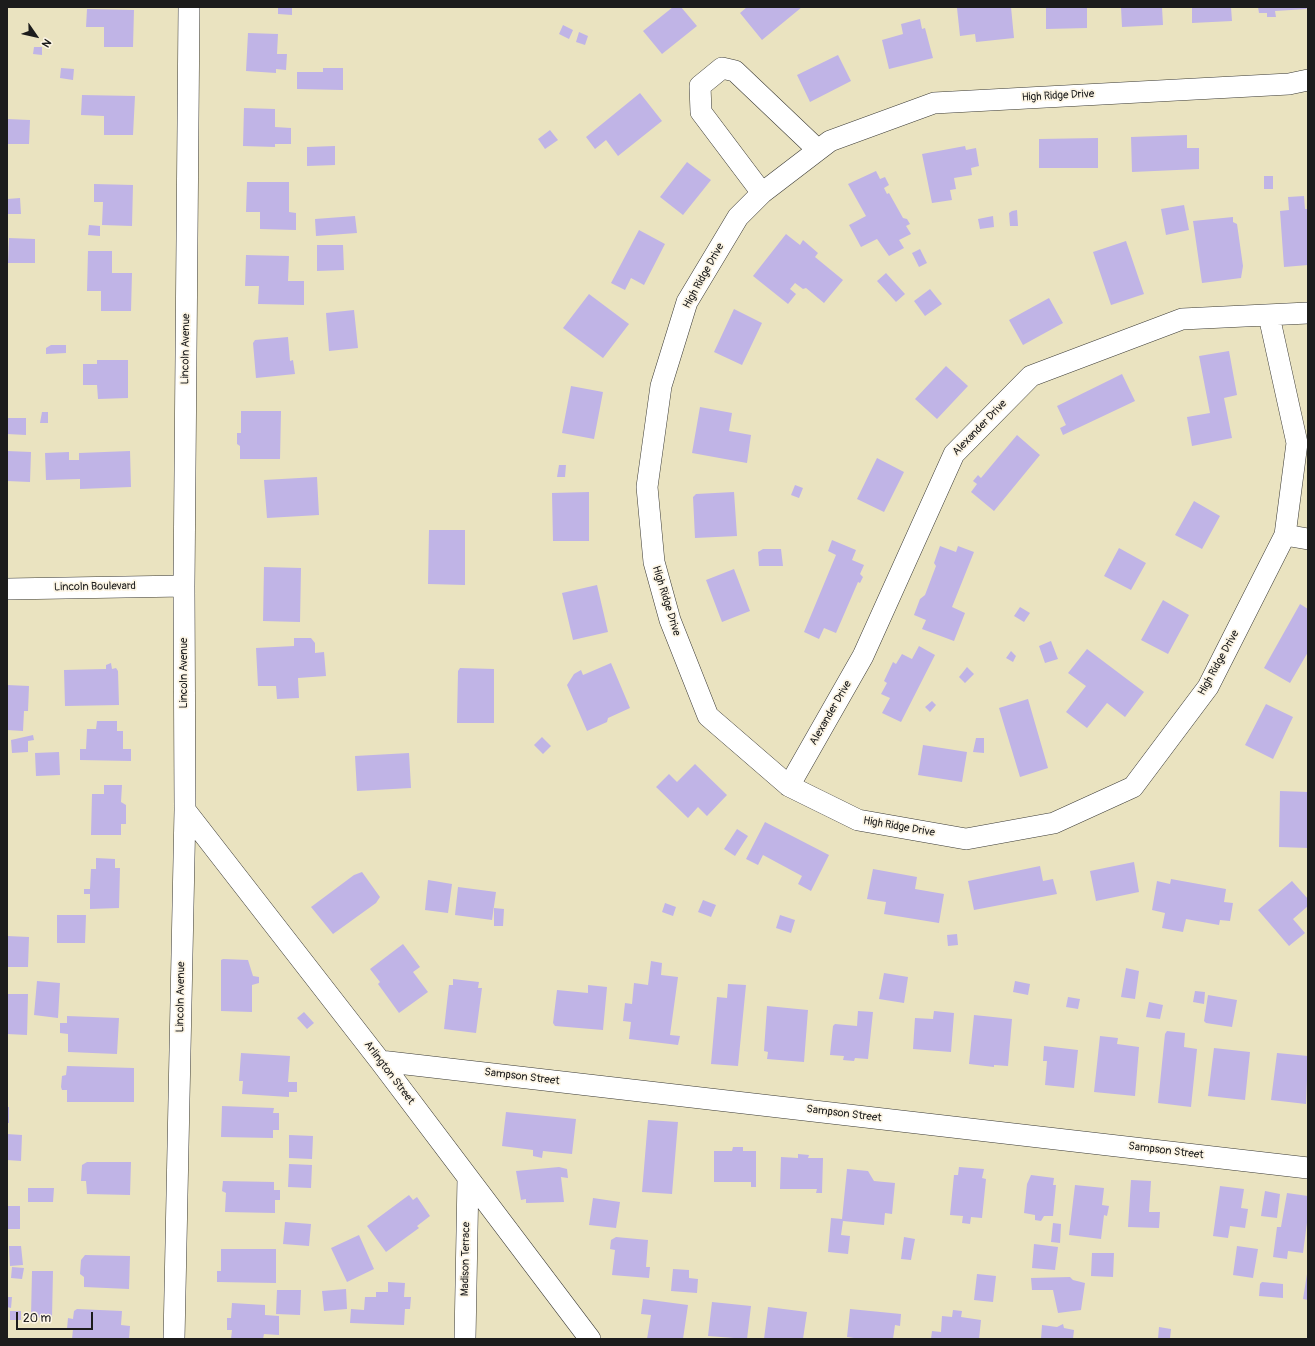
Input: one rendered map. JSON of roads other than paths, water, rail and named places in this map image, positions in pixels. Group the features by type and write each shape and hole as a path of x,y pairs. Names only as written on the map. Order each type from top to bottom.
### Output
{"street":[{"name":"Lincoln Avenue","path":"174,1339 185,810 184,586 189,7"},
{"path":"762,192 701,112 700,86 722,68 735,71 818,150"},
{"name":"High Ridge Drive","path":"1268,316 1297,443 1285,535 1208,687 1133,787 1054,823 966,838 858,820 789,786 708,716 670,620 654,562 647,487 661,386 687,302 738,217 762,192 830,141 934,103 1288,84 1308,80"},
{"name":"Alexander Drive","path":"789,786 863,656 954,454 1031,376 1182,319 1308,313"},
{"path":"1285,535 1308,538"},
{"name":"Lincoln Boulevard","path":"7,589 184,586"},
{"name":"Arlington Street","path":"185,810 380,1061 590,1339"},
{"name":"Sampson Street","path":"380,1061 1308,1168"},
{"name":"Madison Terrace","path":"465,1339 468,1178"}]}
